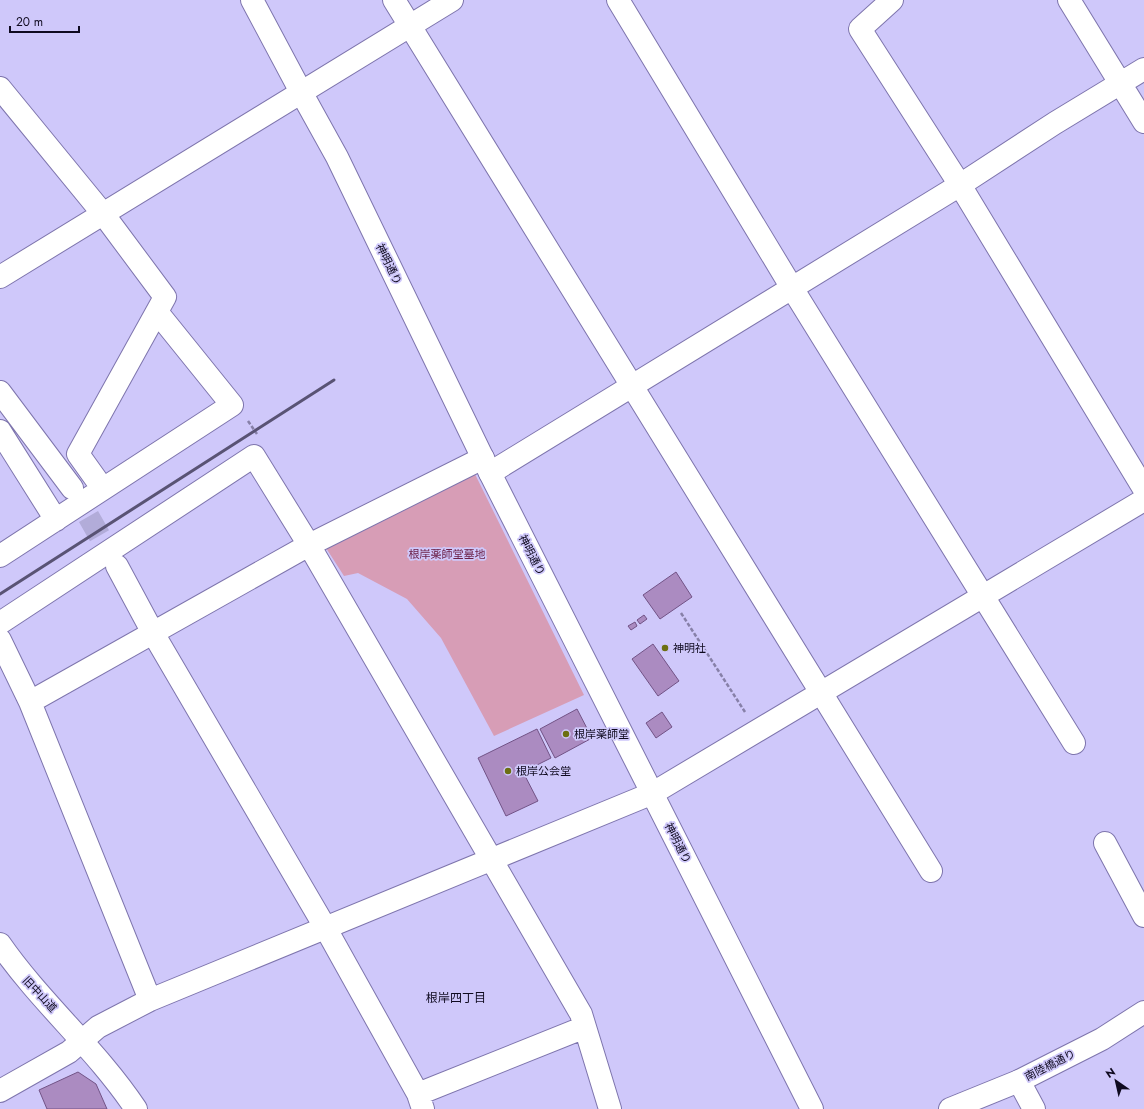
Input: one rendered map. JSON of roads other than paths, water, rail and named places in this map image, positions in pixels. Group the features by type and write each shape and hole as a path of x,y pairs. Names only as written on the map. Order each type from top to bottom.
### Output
{"street":[{"name":"神明通り","path":"252,0 337,157 487,466 812,1109"},
{"path":"394,0 823,692 931,871"},
{"path":"0,278 452,0"},
{"path":"618,0 792,288 1074,743"},
{"path":"892,0 860,29 960,185 1144,489"},
{"path":"1069,0 1144,122"},
{"path":"30,702 309,545 487,466 633,386 960,185 1144,69"},
{"path":"0,88 104,215 165,297 78,454 103,489"},
{"path":"0,556 232,405 157,312"},
{"path":"0,392 72,488"},
{"path":"0,431 56,520"},
{"path":"0,623 254,456 309,545 581,1014 610,1109"},
{"path":"0,1091 69,1052 98,1027 150,1000 653,793 984,597 1144,500"},
{"path":"117,566 153,633 325,927 420,1102 585,1027"},
{"path":"0,640 30,702 150,1000"},
{"path":"1105,844 1144,916"},
{"name":"旧中山道","path":"0,944 31,985 84,1040 136,1109"},
{"name":"南陸橋通り","path":"950,1109 1019,1081 1102,1039 1144,1012"},
{"path":"1019,1081 1034,1109"}],"tunnel":[{"path":"72,488 117,566"}],"railway":[{"path":"0,594 334,380"}],"place":[{"name":"神明社","path":"665,648"},
{"name":"根岸薬師堂","path":"566,734"},
{"name":"根岸公会堂","path":"508,771"}],"district":[{"name":"根岸四丁目","path":"456,998"}],"park label":[{"name":"根岸薬師堂墓地","path":"447,554"}]}
